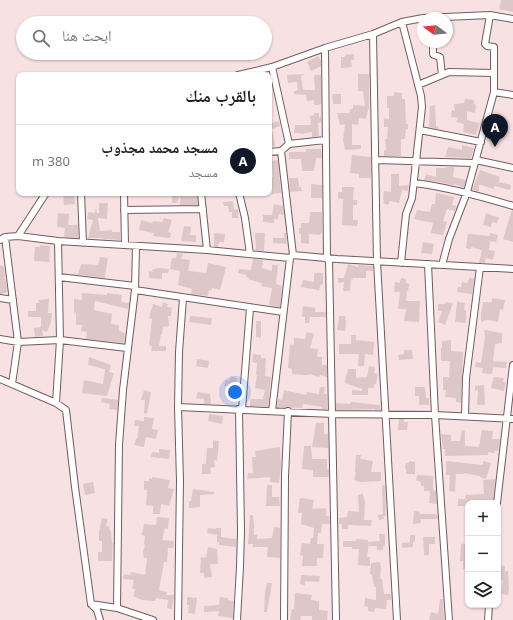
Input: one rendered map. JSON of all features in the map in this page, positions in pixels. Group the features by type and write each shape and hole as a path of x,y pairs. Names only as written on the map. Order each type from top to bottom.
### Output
{"street":[{"path":"442,265 449,239 467,192 494,92 494,47 487,46 485,44 490,15"},
{"path":"453,17 490,15 513,19"},
{"path":"249,72 373,34 402,22 417,19"},
{"path":"401,263 406,214 412,198 417,161 422,101 402,22"},
{"path":"373,34 377,262 397,620"},
{"path":"325,48 325,140 333,414 336,620"},
{"path":"433,48 433,54 440,57 442,75"},
{"path":"272,66 289,144"},
{"path":"418,85 450,72 494,72"},
{"path":"494,92 513,95"},
{"path":"420,130 481,142"},
{"path":"272,152 281,150 289,144 325,140"},
{"path":"272,411 283,312 291,257 281,150"},
{"path":"376,160 476,161 513,168"},
{"path":"414,183 447,187 513,206"},
{"path":"18,236 44,196"},
{"path":"81,196 83,243"},
{"path":"124,196 125,245"},
{"path":"201,196 207,250"},
{"path":"240,196 245,218 250,254"},
{"path":"124,210 203,208"},
{"path":"12,384 18,342 2,238 18,236 83,243 207,250 291,257 513,269"},
{"path":"56,403 60,340 58,241"},
{"path":"117,608 119,452 123,390 135,288 136,246"},
{"path":"428,264 435,415 449,620"},
{"path":"465,416 466,378 480,267"},
{"path":"59,277 135,288 183,298 283,312"},
{"path":"0,298 12,300"},
{"path":"178,620 180,481 178,407 179,352 183,298"},
{"path":"237,620 240,567 240,409 250,308"},
{"path":"0,340 18,342 60,340 128,348"},
{"path":"497,500 510,419 513,365"},
{"path":"0,379 56,403 66,410 75,487 92,604 97,610 100,620"},
{"path":"178,407 333,414 435,415 510,419"},
{"path":"284,620 285,476 288,411"},
{"path":"92,604 117,608 153,620"},
{"path":"488,620 489,608"}],"building":[{"path":"501,0 513,0 513,12 499,9"},
{"path":"354,54 354,60 351,60 352,67 341,68 341,57"},
{"path":"318,56 321,61 321,66 311,71 307,62"},
{"path":"305,74 301,76 303,90 315,90 314,75 321,75 321,103 319,105 314,105 314,100 307,101 306,95 294,94 294,91 298,90 297,82 288,83 287,75"},
{"path":"358,74 369,74 369,110 366,119 359,118 358,125 352,124 352,145 361,145 361,149 345,150 343,140 345,124 340,125 337,113 349,113 350,109 353,109 353,105 365,106 363,91 358,91"},
{"path":"394,92 402,93 402,99 405,99 406,124 408,124 408,129 406,129 405,139 401,139 401,156 384,156 384,150 386,150 385,139 387,139 388,127 384,127 384,118 389,119 387,96 394,96"},
{"path":"332,94 341,94 341,104 333,104"},
{"path":"465,99 474,100 474,104 476,105 475,113 467,111 467,120 479,123 476,135 463,132 464,124 456,122 458,118 451,117 452,110 455,111 454,104 464,103"},
{"path":"435,105 436,126 438,126 438,129 429,127 430,106"},
{"path":"314,113 319,113 319,117 321,117 321,122 318,123 319,136 312,137 312,132 301,134 294,133 295,125 311,125 310,116 314,115"},
{"path":"279,121 280,126 272,129 272,123"},
{"path":"272,129 275,146 272,146"},
{"path":"462,145 474,148 471,158 445,157 448,147 462,150"},
{"path":"306,149 321,149 322,158 316,158 314,171 302,171 301,159 289,159 289,152 306,152"},
{"path":"352,155 371,157 371,178 359,178 359,174 350,173"},
{"path":"278,160 281,193 272,194 272,161"},
{"path":"454,167 453,177 466,180 464,188 454,184 424,180 426,174 436,177 436,168"},
{"path":"480,170 500,177 499,182 511,185 510,190 494,186 494,189 479,185 479,192 472,190"},
{"path":"391,174 399,174 399,186 409,185 408,191 402,190 399,203 390,201 388,205 383,203 383,200 384,191 391,192"},
{"path":"289,178 298,178 299,187 301,187 302,191 290,192"},
{"path":"311,184 322,185 322,198 311,198"},
{"path":"342,187 354,187 353,200 357,200 357,205 353,205 353,220 358,220 357,226 342,225 343,199 338,198 338,192 342,192"},
{"path":"436,193 454,197 452,205 457,206 455,211 447,209 443,221 447,222 443,235 431,233 433,223 414,219 417,210 430,212 432,204 435,204"},
{"path":"63,196 74,196 75,204 64,205"},
{"path":"172,196 180,196 177,203 172,203"},
{"path":"180,196 197,196 198,205 180,205"},
{"path":"233,201 234,210 238,209 238,218 232,218 232,212 229,212 228,206 224,206 223,202"},
{"path":"99,203 108,203 107,219 98,218 100,231 112,230 112,232 120,232 120,240 88,238 93,220 87,219 88,212 95,213 96,208 97,213 99,213"},
{"path":"274,204 283,206 284,215 279,214 278,219 274,219 274,223 263,222 263,215 272,215"},
{"path":"513,210 513,242 503,239"},
{"path":"310,212 322,212 322,233 320,235 309,234 309,244 301,243 299,228 301,228 301,223 309,223"},
{"path":"58,213 69,214 68,225 78,225 78,238 64,237 65,228 57,227"},
{"path":"486,213 499,218 497,223 492,222 491,227 483,225"},
{"path":"164,218 172,220 168,232 171,233 170,238 153,236 154,233 139,230 141,220 152,223 153,221 162,222"},
{"path":"184,226 191,227 190,235 196,235 196,242 181,241"},
{"path":"214,233 225,234 224,242 219,242 218,247 214,246"},
{"path":"255,233 265,233 264,251 254,250 256,249"},
{"path":"284,233 286,233 287,244 273,243 273,238 284,238"},
{"path":"490,233 498,235 496,242 490,241 489,250 495,251 493,260 486,258 485,263 479,263 482,250 471,247 471,249 466,248 468,234 490,236"},
{"path":"423,242 434,244 432,254 421,253"},
{"path":"40,245 50,246 49,262 34,261 35,247 40,247"},
{"path":"177,253 183,254 181,259 190,260 188,271 206,273 208,263 226,267 220,290 212,288 211,291 209,290 208,296 191,294 192,289 178,285 180,271 170,269 172,258 176,258"},
{"path":"100,257 108,258 105,278 74,274 78,274 81,264 98,265"},
{"path":"253,259 263,260 262,268 272,271 272,265 278,265 276,284 282,286 280,307 269,305 272,288 261,286 262,283 248,279 249,277 246,277 246,275 238,273 239,269 251,270"},
{"path":"348,264 358,267 358,265 373,266 373,271 366,271 366,278 351,279 350,291 343,291 344,282 338,283 338,278 344,278"},
{"path":"0,265 4,267 7,292 2,294 0,294"},
{"path":"158,268 169,269 168,273 162,273 162,279 149,278 149,271 153,272 152,270"},
{"path":"314,273 323,273 323,285 321,284 319,290 301,287 303,280 314,282"},
{"path":"470,277 474,279 472,294 457,292 458,287 461,287 462,282 467,283"},
{"path":"401,278 406,279 406,283 409,284 406,301 420,301 419,322 404,321 406,309 398,309 400,292 394,292 395,282 400,283"},
{"path":"82,293 107,295 107,293 122,295 121,302 129,303 128,309 95,301 94,310 112,314 111,324 119,325 119,331 125,333 124,343 86,339 87,332 81,331 82,325 76,325 76,312 74,313 74,299 82,300"},
{"path":"492,298 505,300 503,310 500,309 498,322 488,320 481,322 483,302 492,302"},
{"path":"49,299 48,313 52,313 51,322 47,332 42,330 43,336 35,337 34,328 41,327 41,317 28,317 28,311 36,311 36,303 39,303 38,300"},
{"path":"163,302 168,304 167,307 172,308 171,316 168,316 169,326 163,327 159,346 166,346 166,351 151,351 152,346 149,345 152,319 149,318 153,304 162,307"},
{"path":"446,302 453,303 445,325 438,322 442,311 438,311 438,304 445,304"},
{"path":"457,302 465,303 464,310 466,310 466,323 455,322"},
{"path":"303,306 315,308 315,312 325,312 325,308 326,317 310,317 309,323 305,323 305,317 302,317"},
{"path":"190,316 212,318 211,325 189,322"},
{"path":"339,316 345,316 345,331 337,330"},
{"path":"256,321 261,321 261,338 256,337"},
{"path":"484,330 502,333 502,343 495,344 493,361 507,362 506,368 493,367 492,374 482,373 483,368 475,367 476,362 481,363 485,337"},
{"path":"307,332 314,334 310,348 318,349 317,357 322,357 322,365 327,365 327,377 320,375 319,377 309,374 292,374 292,369 288,368 290,344 294,345 294,338 305,339"},
{"path":"351,335 356,335 356,340 374,342 373,355 365,354 364,366 358,366 359,354 339,354 339,344 351,344"},
{"path":"451,340 451,351 463,352 461,403 456,402 456,398 445,397 446,390 443,390 443,377 449,377 450,361 441,361 442,341"},
{"path":"404,350 412,350 413,359 399,360 398,355 404,354"},
{"path":"253,354 261,355 261,358 266,358 265,376 271,377 268,407 250,406 250,399 263,399 265,390 255,388 257,363 252,362"},
{"path":"89,357 111,365 109,372 114,373 107,396 82,393 84,380 103,384 105,369 88,365"},
{"path":"197,359 209,361 208,368 196,366"},
{"path":"369,366 375,367 374,373 378,374 374,388 368,388 368,395 352,395 352,390 362,391 362,389 345,383 348,369 356,369 356,378 367,377"},
{"path":"231,376 237,378 234,395 227,394 228,387 224,386 226,380 229,381"},
{"path":"494,377 504,378 503,382 506,382 504,391 491,388"},
{"path":"484,385 485,405 477,405 478,390 475,391 475,386"},
{"path":"320,387 325,387 324,394 327,394 327,409 303,404 302,408 277,407 278,399 282,400 284,390 306,395 307,392 319,394"},
{"path":"415,387 425,387 426,398 429,398 429,405 419,405 419,396 415,396"},
{"path":"144,390 151,392 147,414 144,413 145,400 141,400"},
{"path":"198,392 210,394 211,404 204,404 204,399 196,398"},
{"path":"102,398 118,400 117,410 109,409 110,404 101,402"},
{"path":"351,402 380,405 381,410 336,410 336,403 350,404"},
{"path":"209,414 223,416 222,424 208,421"},
{"path":"144,417 154,418 152,429 158,430 156,439 146,437 144,447 134,445 137,439 139,426 134,426 135,420 144,421"},
{"path":"399,419 404,419 404,422 408,422 407,430 398,430"},
{"path":"316,423 324,423 324,434 328,434 328,448 312,447"},
{"path":"462,430 465,431 465,446 479,447 482,430 493,431 492,439 500,439 498,451 495,451 494,453 488,452 488,455 445,456 445,449 443,449 441,434 451,435 451,441 460,441"},
{"path":"213,440 219,441 217,461 214,460 215,467 210,468 211,474 202,474 202,464 206,464 207,448 213,448"},
{"path":"304,446 311,446 312,459 327,459 329,477 313,477 313,470 302,469"},
{"path":"280,447 281,467 279,483 270,482 270,477 247,479 248,473 253,473 252,457 256,457 255,451"},
{"path":"159,449 170,450 169,459 151,457 152,452 159,453"},
{"path":"356,455 361,455 360,459 373,461 371,472 381,472 381,481 359,482 354,480 356,472"},
{"path":"409,461 415,462 415,474 406,474 406,463 409,463"},
{"path":"446,461 483,465 483,461 491,463 486,479 480,476 464,473 456,474 455,492 449,491 450,475 446,475"},
{"path":"417,475 433,476 433,490 436,491 437,504 429,503 430,491 424,491 424,486 421,486 421,482 416,480"},
{"path":"152,477 170,480 168,488 174,489 169,506 161,504 160,514 153,514 153,506 146,505 147,490 144,490 144,481 149,481 149,478 152,479"},
{"path":"495,479 493,500 465,500 465,506 458,506 458,499 466,499 465,495 484,494 483,480"},
{"path":"93,482 95,493 85,495 83,484"},
{"path":"267,485 272,485 272,497 279,497 280,506 266,506"},
{"path":"382,485 385,485 386,516 383,516 384,519 379,520 378,515 383,514"},
{"path":"193,489 214,492 214,494 200,495 200,507 189,508 189,501 191,501"},
{"path":"363,494 365,503 364,520 372,520 371,526 348,525 348,529 342,529 342,524 339,524 339,518 347,517 348,511 359,512 358,495"},
{"path":"300,498 314,500 312,509 326,508 326,516 329,516 330,524 322,524 321,533 318,533 317,544 324,544 323,558 317,558 317,566 302,566 303,556 300,555 302,543 310,544 311,538 313,538 314,528 301,524 302,513 298,513"},
{"path":"414,511 420,512 419,514 437,514 438,519 420,519 421,523 413,524"},
{"path":"250,515 253,515 254,535 257,535 257,539 272,538 274,527 280,528 280,558 267,557 268,547 253,547 253,544 248,544"},
{"path":"157,517 169,518 168,529 165,528 162,540 174,541 173,548 168,548 167,562 164,562 159,590 167,592 166,595 174,595 172,609 167,608 168,600 156,598 155,601 142,600 133,596 135,589 132,589 134,580 123,579 124,574 130,575 131,572 145,575 147,558 144,558 143,552 145,545 145,536 142,535 144,524 156,525"},
{"path":"102,518 108,519 106,526 109,526 111,531 113,543 112,561 98,561 98,552 102,552 102,541 99,541 99,532"},
{"path":"208,528 221,528 221,537 236,539 236,547 219,545 219,542 217,542 217,535 207,533"},
{"path":"379,534 385,534 385,546 383,546 383,550 377,550 377,546 369,546 369,542 367,557 370,557 370,566 358,565 359,549 343,547 343,541 356,541 356,539 368,540 368,542 380,541"},
{"path":"410,535 415,535 413,547 402,548 402,543 412,542 410,542"},
{"path":"423,537 435,537 435,544 429,544 429,555 424,555"},
{"path":"465,543 465,569 463,569 463,561 460,561 461,544"},
{"path":"208,547 217,549 218,564 210,564 212,577 204,578 204,573 200,573 201,557 206,558"},
{"path":"380,562 380,579 382,579 384,594 391,594 391,600 387,600 386,609 375,608 374,612 368,611 368,607 364,606 365,598 376,600 376,587 374,587 372,575 370,574 371,563"},
{"path":"501,566 505,566 505,572 508,571 508,595 501,594 503,580 501,580"},
{"path":"301,575 320,576 319,582 305,581 305,585 300,584"},
{"path":"267,583 272,583 267,612 264,612 265,592"},
{"path":"295,593 312,595 311,600 319,601 319,610 328,611 327,620 312,620 312,616 301,616 300,620 290,620 292,609 294,609"},
{"path":"187,597 197,598 195,614 188,613 189,605 187,605"},
{"path":"220,597 228,598 228,600 234,601 233,618 218,616 219,611 204,612 204,606 219,605"},
{"path":"440,599 443,599 444,620 429,620 431,612 438,614"}],"place":[{"name":"مسجد محمد مجذوب","path":"495,147"}]}
